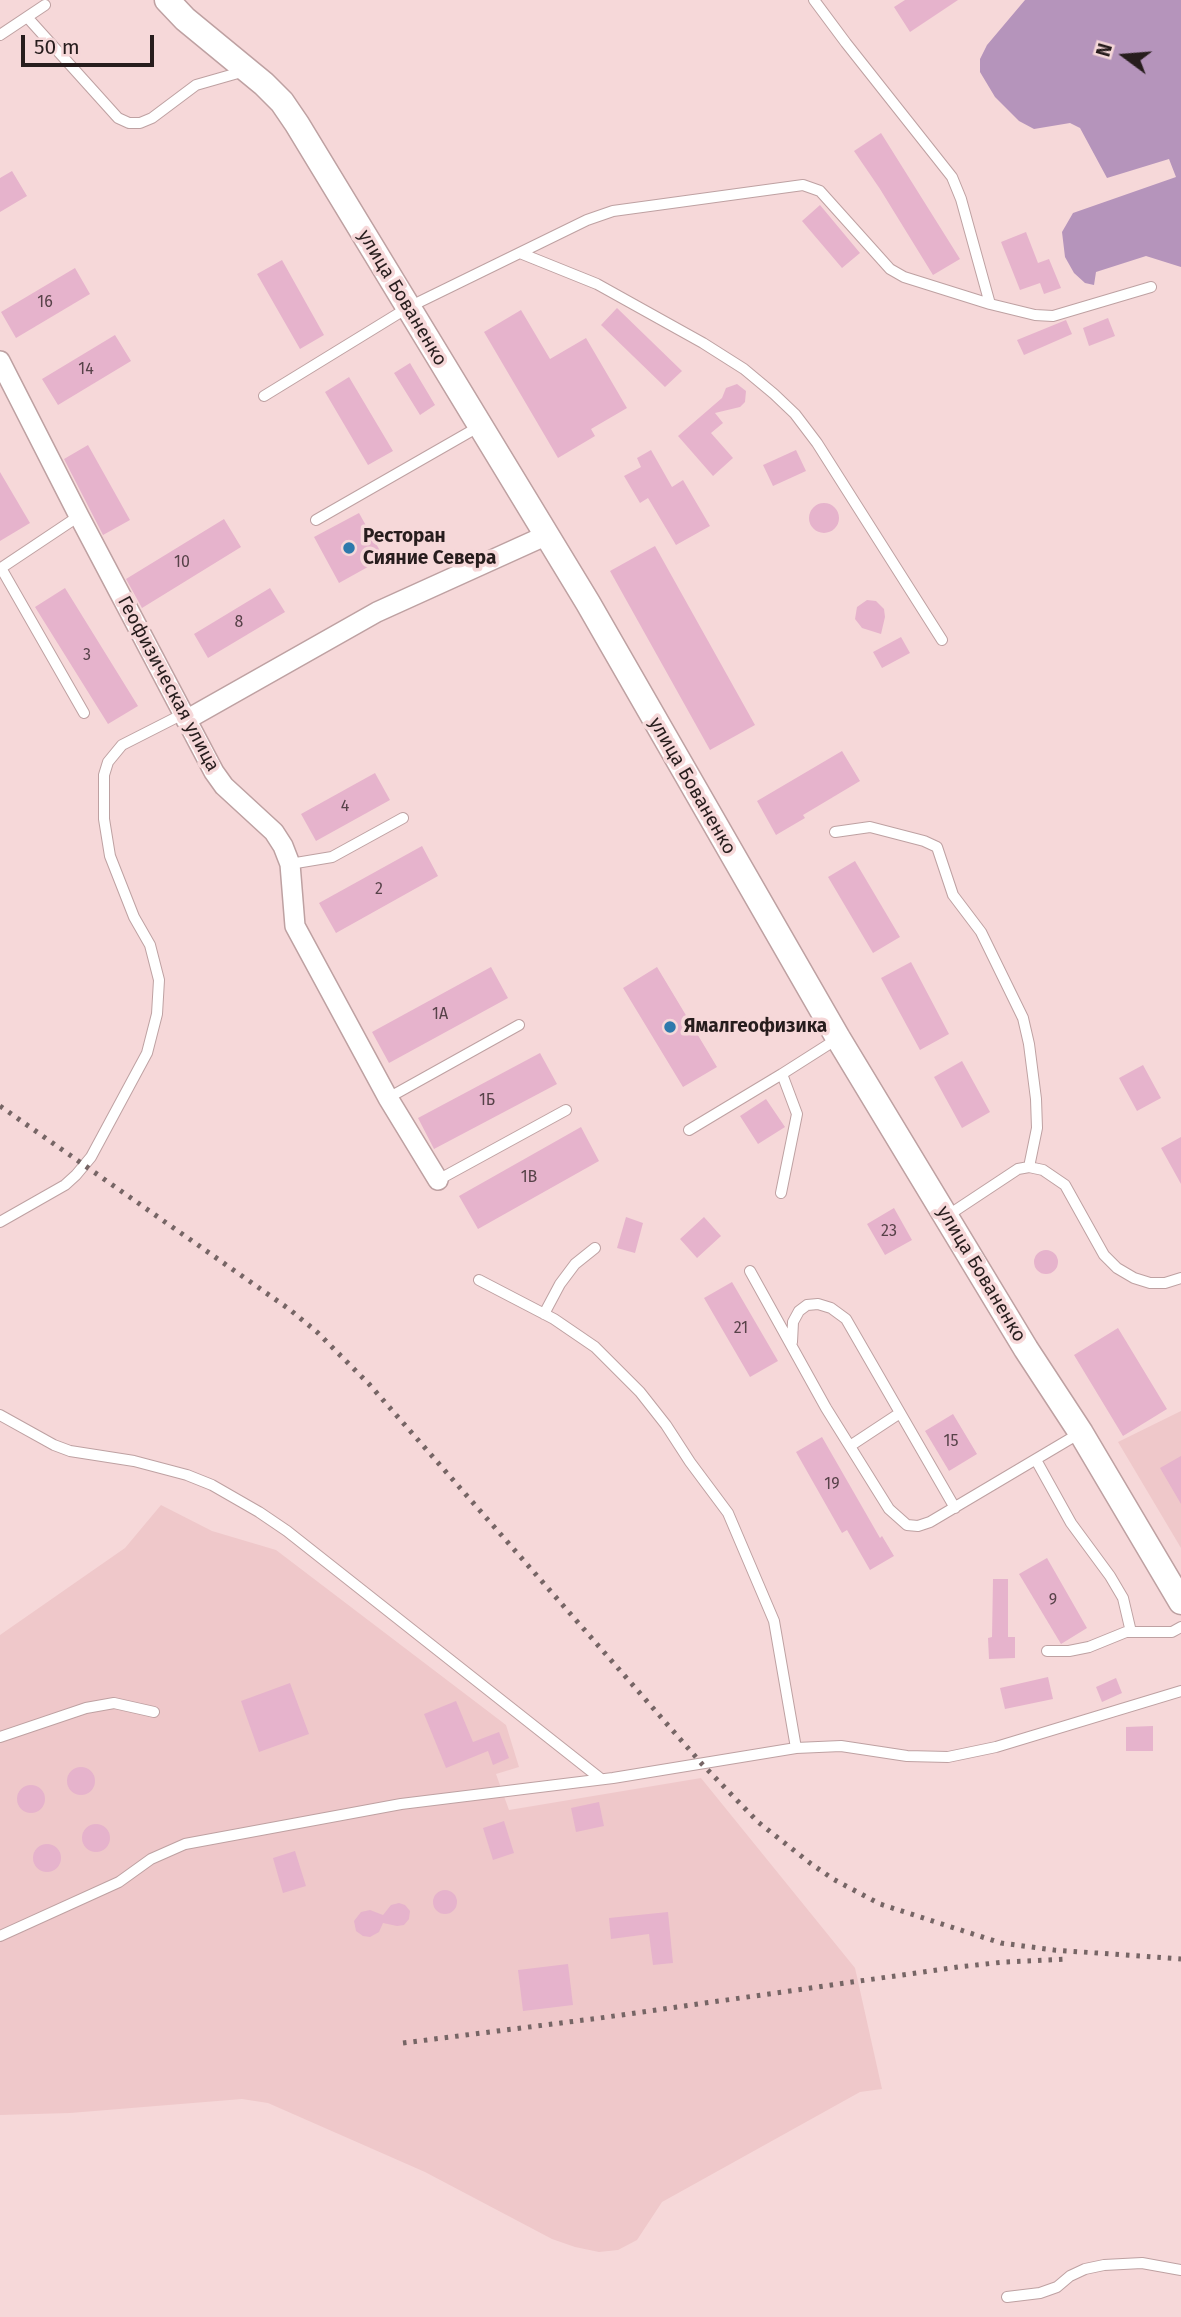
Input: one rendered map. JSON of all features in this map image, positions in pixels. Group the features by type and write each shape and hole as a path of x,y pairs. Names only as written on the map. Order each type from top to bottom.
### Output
{"street":[{"name":"улица Бованенко","path":"167,0 185,19 249,70 282,102 297,124 588,603 838,1038 1181,1602"},
{"name":"Геофизическая улица","path":"0,361 184,717 224,786 274,832 283,846 290,864 295,926 388,1098 438,1180"},
{"path":"184,717 377,612 547,535"}],"lane":[{"path":"814,0 952,177 961,199 990,304"},
{"path":"0,35 45,5"},
{"path":"27,17 118,118 129,123 140,123 152,118 197,85 249,70"},
{"path":"264,396 409,307 587,220 613,211 803,185 820,191 890,269 904,277 990,304 1053,316 1151,287"},
{"path":"520,253 597,284 703,343 744,369 788,407 817,443 942,640"},
{"path":"316,520 481,426"},
{"path":"79,516 1,567 84,713"},
{"path":"0,1222 65,1185 76,1175 91,1157 147,1053 157,1014 159,980 150,945 134,917 110,856 104,819 104,775 107,762 122,745 184,717"},
{"path":"290,864 332,857 403,818"},
{"path":"835,832 870,827 925,841 937,847 953,895 981,932 1023,1018 1031,1058 1037,1118 1029,1167"},
{"path":"388,1098 519,1025"},
{"path":"689,1130 838,1038"},
{"path":"781,1193 797,1114 782,1074"},
{"path":"438,1180 566,1110"},
{"path":"946,1217 1006,1176 1029,1167 1042,1170 1065,1185 1104,1255 1116,1268 1133,1278 1150,1283 1165,1283 1181,1278"},
{"path":"544,1314 575,1264 595,1248"},
{"path":"750,1271 850,1446 889,1509 907,1525 918,1526 930,1522 1080,1433"},
{"path":"479,1280 544,1314 595,1347 640,1392 728,1513 774,1620 796,1748"},
{"path":"793,1348 791,1332 799,1311 807,1305 818,1304 831,1308 846,1319 955,1508"},
{"path":"850,1446 900,1413"},
{"path":"0,1415 70,1451 134,1461 175,1471 212,1485 250,1506 287,1531 601,1779"},
{"path":"1036,1460 1071,1523 1123,1598 1131,1632"},
{"path":"1047,1651 1069,1651 1088,1647 1131,1632 1172,1632 1181,1627"},
{"path":"0,1936 107,1887 151,1859 185,1844 401,1804 601,1779 796,1748 841,1746 907,1756 948,1757 996,1747 1181,1691"},
{"path":"0,1737 86,1708 114,1703 154,1712"},
{"path":"1007,2297 1040,2293 1057,2287 1070,2276 1085,2269 1104,2265 1142,2263 1181,2270"}],"shaded area":[{"path":"1025,0 1181,0 1181,267 1146,256 1096,272 1094,285 1085,283 1074,273 1065,257 1062,232 1073,213 1176,177 1169,159 1107,178 1080,128 1070,123 1034,129 1019,121 995,97 980,72 980,59 987,45"},
{"path":"1181,1411 1181,1548 1118,1442"},
{"path":"161,1505 212,1531 276,1550 506,1725 519,1767 496,1774 509,1810 701,1778 855,1968 882,2089 860,2092 662,2202 637,2240 618,2250 599,2252 552,2239 425,2172 268,2103 242,2099 70,2113 0,2115 0,1635 125,1548"}],"building":[{"path":"905,0 958,0 910,32 894,7"},
{"path":"881,133 960,259 933,275 854,151"},
{"path":"12,171 27,196 0,212 0,178"},
{"path":"820,205 860,253 842,268 802,221"},
{"path":"1026,232 1038,263 1049,259 1061,288 1044,294 1040,283 1020,290 1001,242"},
{"path":"282,260 324,335 300,349 257,274"},
{"path":"75,268 90,294 16,338 1,312"},
{"path":"617,308 682,371 665,387 601,325"},
{"path":"521,310 550,359 586,338 627,408 591,429 595,436 558,458 484,332"},
{"path":"1108,318 1115,336 1089,346 1083,328"},
{"path":"1066,320 1072,334 1024,355 1017,340"},
{"path":"115,335 131,361 58,405 42,379"},
{"path":"410,363 435,405 420,415 394,373"},
{"path":"349,377 393,451 368,465 325,392"},
{"path":"737,384 746,391 745,402 740,407 715,413 723,423 711,433 733,458 713,476 678,436 722,398 726,388"},
{"path":"88,445 130,520 103,535 64,459"},
{"path":"651,450 672,487 683,480 710,526 676,545 648,498 640,503 624,476 641,467 637,458"},
{"path":"796,450 806,471 773,486 763,465"},
{"path":"0,472 30,523 0,541"},
{"path":"824,503 835,507 839,518 835,529 824,533 813,529 809,518 813,507"},
{"name":"Ресторан Сияние Севера","path":"359,513 384,558 339,583 314,537"},
{"path":"224,519 241,547 142,608 126,579"},
{"path":"655,546 755,725 710,750 610,571"},
{"path":"65,588 138,706 108,724 35,607"},
{"path":"270,588 285,612 208,658 194,634"},
{"path":"867,600 876,601 884,609 881,634 862,628 855,619 857,607"},
{"path":"901,637 910,653 882,668 873,652"},
{"path":"842,751 860,781 803,815 805,818 776,835 757,801"},
{"path":"375,773 390,800 316,841 301,814"},
{"path":"422,846 438,876 336,933 319,903"},
{"path":"855,861 900,937 873,953 828,877"},
{"path":"911,962 949,1034 920,1050 881,978"},
{"path":"491,967 508,998 389,1063 372,1032"},
{"name":"Ямалгеофизика","path":"657,967 717,1067 683,1087 623,988"},
{"path":"540,1053 557,1084 434,1149 418,1118"},
{"path":"962,1061 990,1112 962,1128 934,1077"},
{"path":"1143,1065 1161,1098 1137,1111 1119,1078"},
{"path":"766,1099 785,1127 758,1144 740,1116"},
{"path":"581,1127 599,1161 478,1229 459,1196"},
{"path":"1181,1137 1181,1184 1161,1148"},
{"path":"894,1208 912,1240 885,1255 867,1224"},
{"path":"626,1217 643,1223 635,1253 617,1248"},
{"path":"704,1217 721,1236 697,1258 680,1239"},
{"path":"1046,1250 1055,1253 1058,1262 1055,1271 1046,1274 1037,1271 1034,1262 1037,1253"},
{"path":"732,1282 778,1361 750,1377 704,1298"},
{"path":"1118,1328 1167,1409 1123,1436 1074,1355"},
{"path":"953,1414 977,1454 949,1471 925,1431"},
{"path":"822,1437 880,1538 882,1536 894,1556 870,1570 847,1530 842,1533 796,1452"},
{"path":"1181,1456 1181,1504 1160,1468"},
{"path":"1047,1558 1087,1628 1061,1644 1019,1574"},
{"path":"993,1579 1008,1579 1008,1637 1015,1637 1015,1658 989,1659"},
{"path":"1048,1677 1053,1699 1005,1709 1000,1688"},
{"path":"1116,1678 1122,1693 1102,1702 1096,1687"},
{"path":"290,1683 309,1734 259,1752 241,1701"},
{"path":"456,1701 473,1742 499,1732 509,1758 493,1765 488,1751 446,1768 424,1714"},
{"path":"1153,1726 1153,1751 1126,1751 1126,1727"},
{"path":"81,1767 91,1771 95,1781 91,1791 81,1795 71,1791 67,1781 71,1771"},
{"path":"31,1785 41,1789 45,1799 41,1809 31,1813 21,1809 17,1799 21,1789"},
{"path":"599,1802 604,1826 576,1832 571,1808"},
{"path":"504,1821 514,1853 493,1860 483,1828"},
{"path":"96,1824 106,1828 110,1838 106,1848 96,1852 86,1848 82,1838 86,1828"},
{"path":"47,1844 57,1848 61,1858 57,1868 47,1872 37,1868 33,1858 37,1848"},
{"path":"295,1851 306,1886 283,1893 273,1858"},
{"path":"445,1890 453,1894 457,1902 453,1910 445,1914 437,1910 433,1902 437,1894"},
{"path":"399,1903 410,1911 409,1919 404,1925 383,1923 379,1932 370,1937 356,1931 354,1921 361,1912 370,1910 383,1915 391,1905"},
{"path":"668,1912 673,1963 653,1965 649,1934 611,1939 609,1918"},
{"path":"568,1964 573,2005 523,2011 518,1970"}],"railway":[{"path":"0,1106 289,1309 317,1332 369,1384 702,1764 758,1822 810,1863 833,1879 880,1904 1001,1943 1054,1950 1181,1959"},
{"path":"403,2043 958,1967 1069,1959"}],"place":[{"name":"Ресторан Сияние Севера","path":"349,548"},
{"name":"Ямалгеофизика","path":"670,1027"}]}
